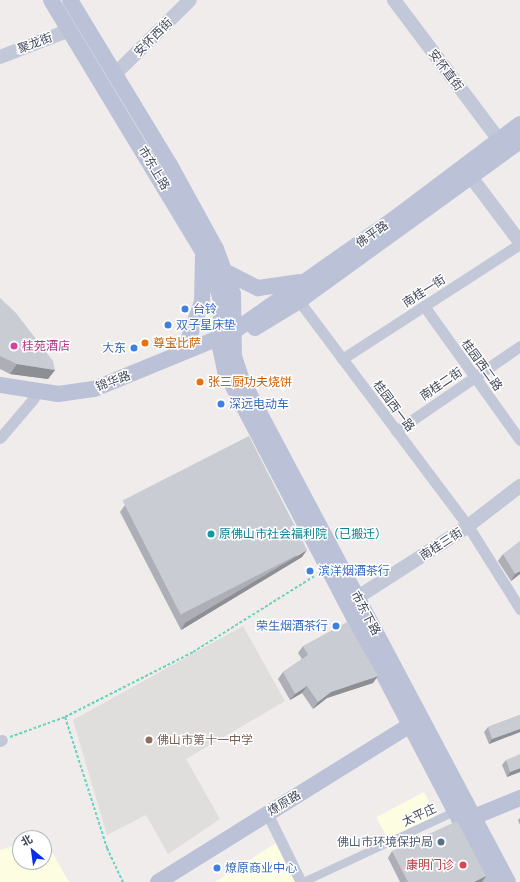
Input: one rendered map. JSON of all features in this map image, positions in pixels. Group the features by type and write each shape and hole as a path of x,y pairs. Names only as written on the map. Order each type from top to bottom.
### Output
{"main road":[{"name":"市东上路","path":"51,0 218,282 227,340"},
{"name":"市东上路","path":"70,0 170,165 228,273 233,294 227,340"},
{"name":"佛平路","path":"227,340 520,124"},
{"name":"佛平路","path":"227,340 299,301 520,141"},
{"path":"169,359 187,343 202,302 203,255"},
{"path":"228,273 258,288 308,279"},
{"name":"锦华路","path":"0,385 58,394 94,389 169,359 227,340"},
{"name":"锦华路","path":"0,393 34,398 64,400 98,395 227,340"},
{"name":"市东下路","path":"227,340 241,378 358,597 416,721"},
{"name":"市东下路","path":"227,340 230,382 416,721 465,816 492,882"},
{"name":"燎原路","path":"158,882 416,721"},
{"path":"465,816 520,798"},
{"name":"市东下路","path":"465,816 508,882"}],"street":[{"name":"安怀西街","path":"115,74 190,0"},
{"name":"安怀直街","path":"394,0 499,140"},
{"name":"聚龙街","path":"0,57 70,30"},
{"path":"471,177 520,243"},
{"name":"南桂一街","path":"342,359 520,243"},
{"name":"桂园西一路","path":"299,301 468,526 520,609"},
{"name":"桂园西二路","path":"424,306 520,440"},
{"name":"南桂二街","path":"396,431 520,346"},
{"path":"0,438 34,398"},
{"name":"南桂三街","path":"358,597 468,526 520,486"},
{"path":"267,813 302,882"},
{"name":"太平庄","path":"302,882 465,816"}],"path":[{"path":"1,741 65,717 193,652 316,575"},
{"path":"65,717 107,848 123,882"}],"shaded area":[{"name":"佛山市第十一中学","path":"243,626 285,701 186,759 220,819 168,854 146,815 107,835 73,720"},
{"path":"424,792 437,816 389,841 376,817"},
{"name":"燎原商业中心","path":"276,843 297,882 215,882"},
{"path":"12,846 12,870 52,870 52,852 69,882 0,882 0,850"}],"building":[{"path":"0,298 16,313 53,361 55,370 17,364 0,356"},
{"name":"原佛山市社会福利院（已搬迁）","path":"249,436 307,550 181,615 122,500"},
{"path":"520,541 520,571 515,574 503,554"},
{"path":"347,622 378,676 331,692 318,702 307,686 295,694 283,672 308,655 303,646"},
{"path":"520,715 520,729 492,739 488,727"},
{"path":"520,754 520,768 510,772 506,760"},
{"name":"佛山市环境保护局","path":"457,821 486,876 474,882 408,882 392,851"}],"place":[{"name":"台铃","path":"185,309"},
{"name":"双子星床垫","path":"168,325"},
{"name":"尊宝比萨","path":"145,343"},
{"name":"桂苑酒店","path":"14,346"},
{"name":"大东","path":"134,348"},
{"name":"张三厨功夫烧饼","path":"200,382"},
{"name":"深远电动车","path":"221,404"},
{"name":"原佛山市社会福利院（已搬迁）","path":"211,534"},
{"name":"滨洋烟酒茶行","path":"310,571"},
{"name":"荣生烟酒茶行","path":"336,626"},
{"name":"佛山市第十一中学","path":"149,740"},
{"name":"佛山市环境保护局","path":"441,842"},
{"name":"康明门诊","path":"463,865"},
{"name":"燎原商业中心","path":"217,868"}]}
